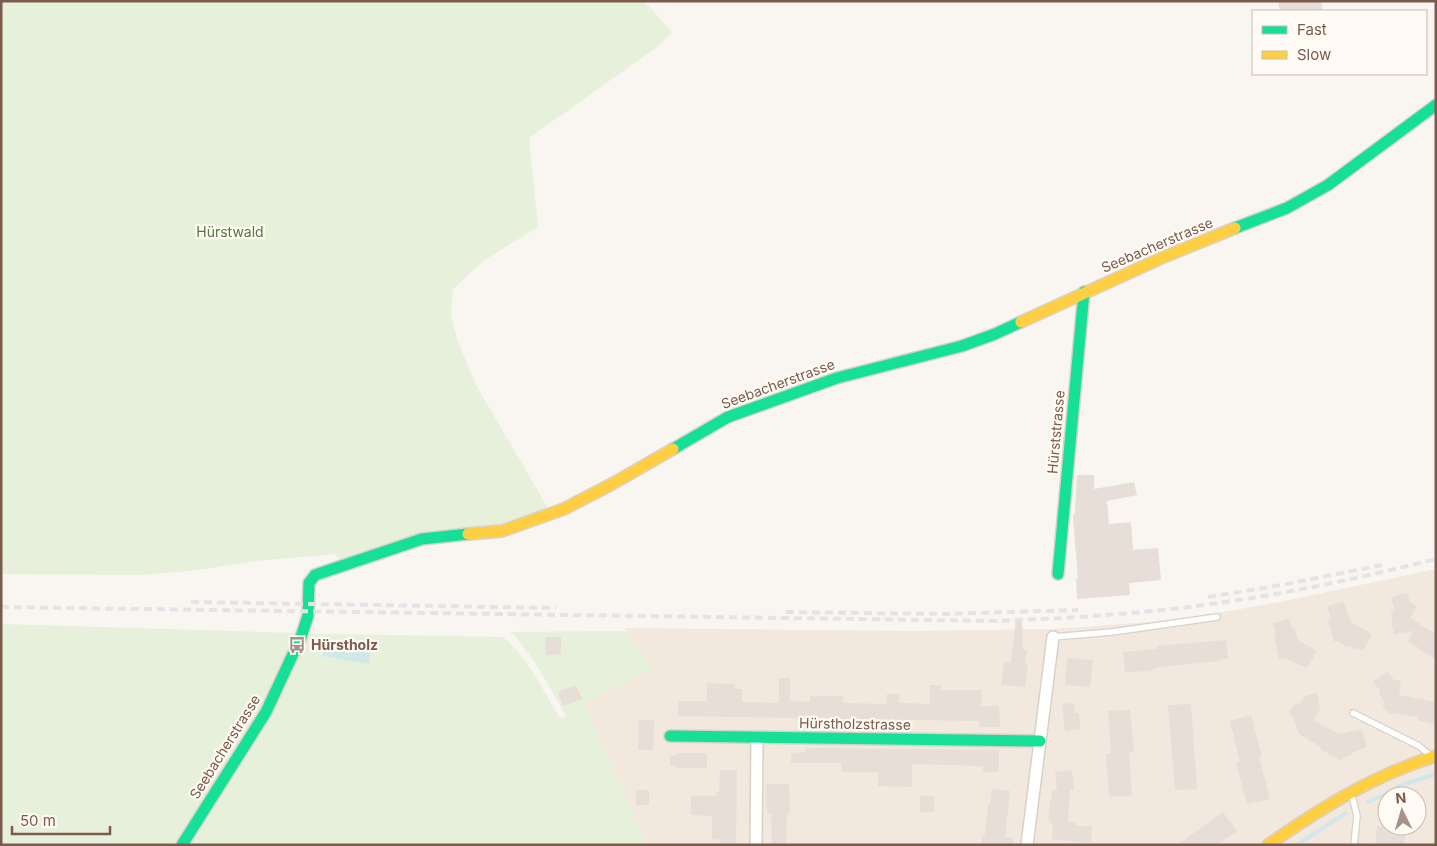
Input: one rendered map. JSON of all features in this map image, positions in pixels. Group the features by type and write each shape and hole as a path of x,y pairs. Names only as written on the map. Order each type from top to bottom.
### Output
{"street":[{"name":"Seebacherstrasse","path":"182,845 266,712 301,637 308,616 308,583 315,575 422,539 502,531 555,512 612,484 728,418 837,378 962,346 995,334 1166,256 1287,208 1328,185 1436,105"},
{"name":"Hürststrasse","path":"1058,574 1084,292"},
{"path":"1027,845 1053,637"},
{"name":"Hürstholzstrasse","path":"670,736 1040,741"},
{"path":"756,845 757,738"},
{"path":"1268,845 1323,806 1350,790 1393,771 1434,757"}],"lane":[{"path":"1053,637 1112,632 1217,618"},
{"path":"1353,713 1419,746 1434,757"},
{"path":"1350,790 1357,816 1354,845"}],"shaded area":[{"path":"1436,569 1436,845 647,845 584,703 652,669 625,628 912,631 1054,629 1188,618 1275,603"}],"green space":[{"name":"Hürstwald","path":"1,1 644,1 672,32 657,47 529,138 538,227 483,261 453,289 451,316 458,342 476,385 549,510 499,527 340,559 335,554 256,561 198,570 141,575 1,574"},
{"path":"1,624 326,634 503,637 520,654 535,675 561,719 566,716 534,662 511,632 625,631 653,669 584,703 647,845 1,845"}],"water":[{"path":"327,644 371,647 369,664 322,656"}],"building":[{"path":"1278,1 1321,1 1323,10 1280,10"},
{"path":"1077,475 1094,475 1094,489 1134,482 1137,495 1107,501 1109,524 1131,522 1133,550 1158,548 1161,580 1129,583 1130,595 1077,599 1076,579 1078,578 1073,514 1075,514"},
{"path":"1407,593 1410,602 1417,606 1410,618 1436,634 1436,659 1408,641 1414,631 1394,634 1391,611 1394,609 1391,597"},
{"path":"1344,602 1351,622 1372,634 1363,651 1357,648 1356,650 1348,645 1347,647 1338,641 1334,642 1328,620 1331,619 1327,606"},
{"path":"1016,618 1022,619 1023,650 1027,650 1025,665 1028,665 1025,687 1001,685 1004,662 1011,663"},
{"path":"1289,619 1298,640 1317,651 1307,668 1284,658 1279,659 1273,623"},
{"path":"545,637 561,637 561,654 546,655"},
{"path":"1226,640 1228,659 1159,667 1151,669 1151,671 1125,672 1123,652 1158,649 1157,646"},
{"path":"1067,658 1093,660 1090,687 1065,685"},
{"path":"1388,672 1394,680 1401,681 1399,695 1436,702 1436,724 1417,720 1418,717 1393,713 1391,715 1382,706 1385,703 1373,681"},
{"path":"779,678 790,678 790,701 810,702 810,696 843,696 843,703 886,704 887,694 899,694 899,703 930,704 930,685 941,685 941,690 982,690 981,706 999,706 1000,727 979,727 979,721 678,716 678,701 707,701 707,683 735,684 735,689 742,689 742,702 779,703"},
{"path":"576,685 582,699 563,706 558,692"},
{"path":"1317,693 1320,709 1313,720 1339,734 1362,729 1367,747 1351,753 1352,755 1343,757 1341,761 1299,734 1293,716 1289,713 1296,703 1299,705 1305,696"},
{"path":"1074,703 1075,713 1079,713 1080,729 1065,731 1062,704"},
{"path":"1191,704 1197,789 1175,790 1168,705"},
{"path":"1130,710 1134,752 1129,753 1132,795 1109,797 1106,754 1111,754 1108,711"},
{"path":"1251,715 1270,799 1247,804 1236,763 1240,762 1230,721"},
{"path":"639,720 654,720 653,750 638,750"},
{"path":"805,748 999,750 999,772 983,772 983,766 912,764 912,787 878,786 878,772 841,772 841,763 791,763 791,753 805,752"},
{"path":"677,753 707,753 707,768 676,768 676,766 670,766 670,755 677,755"},
{"path":"720,770 737,770 736,843 720,843 720,839 712,840 712,816 691,815 691,796 716,796 716,792 719,792"},
{"path":"1072,770 1074,790 1070,790 1068,822 1075,822 1075,825 1092,827 1091,843 1052,839 1053,825 1048,819 1052,791 1057,789 1055,772"},
{"path":"766,784 789,784 790,813 787,813 786,845 772,845 771,814 767,814"},
{"path":"992,789 1010,791 1005,837 1013,838 1013,845 981,845 982,834 985,835 988,804 990,804"},
{"path":"636,790 649,790 649,805 636,805"},
{"path":"920,796 934,796 934,812 920,812"},
{"path":"1223,812 1237,831 1217,845 1177,845"},
{"path":"1377,826 1377,836 1405,836 1404,845 1375,845"}],"waterway":[{"path":"1368,802 1389,793 1399,786 1436,774"},
{"path":"1297,845 1346,813"}],"railway":[{"path":"1,607 998,621 1115,614 1203,605 1308,588 1436,559"},
{"path":"1208,597 1282,585 1387,564"},
{"path":"191,602 556,608"},
{"path":"786,612 944,614 1078,610"}],"traffic: fast":[{"path":"1235,228 1287,208 1328,185 1436,105"},
{"path":"1058,574 1084,292"},
{"path":"673,449 728,417 837,378 962,346 1021,322"},
{"path":"182,845 266,712 301,637 308,616 309,583 315,575 422,539 468,534"},
{"path":"670,736 1040,741"}],"traffic: slow":[{"path":"1021,322 1166,256 1235,228"},
{"path":"468,534 502,531 564,509 673,449"},
{"path":"1268,845 1308,818 1349,794 1391,773 1436,756"}],"place":[{"name":"Hürstholz","path":"297,645"}]}
